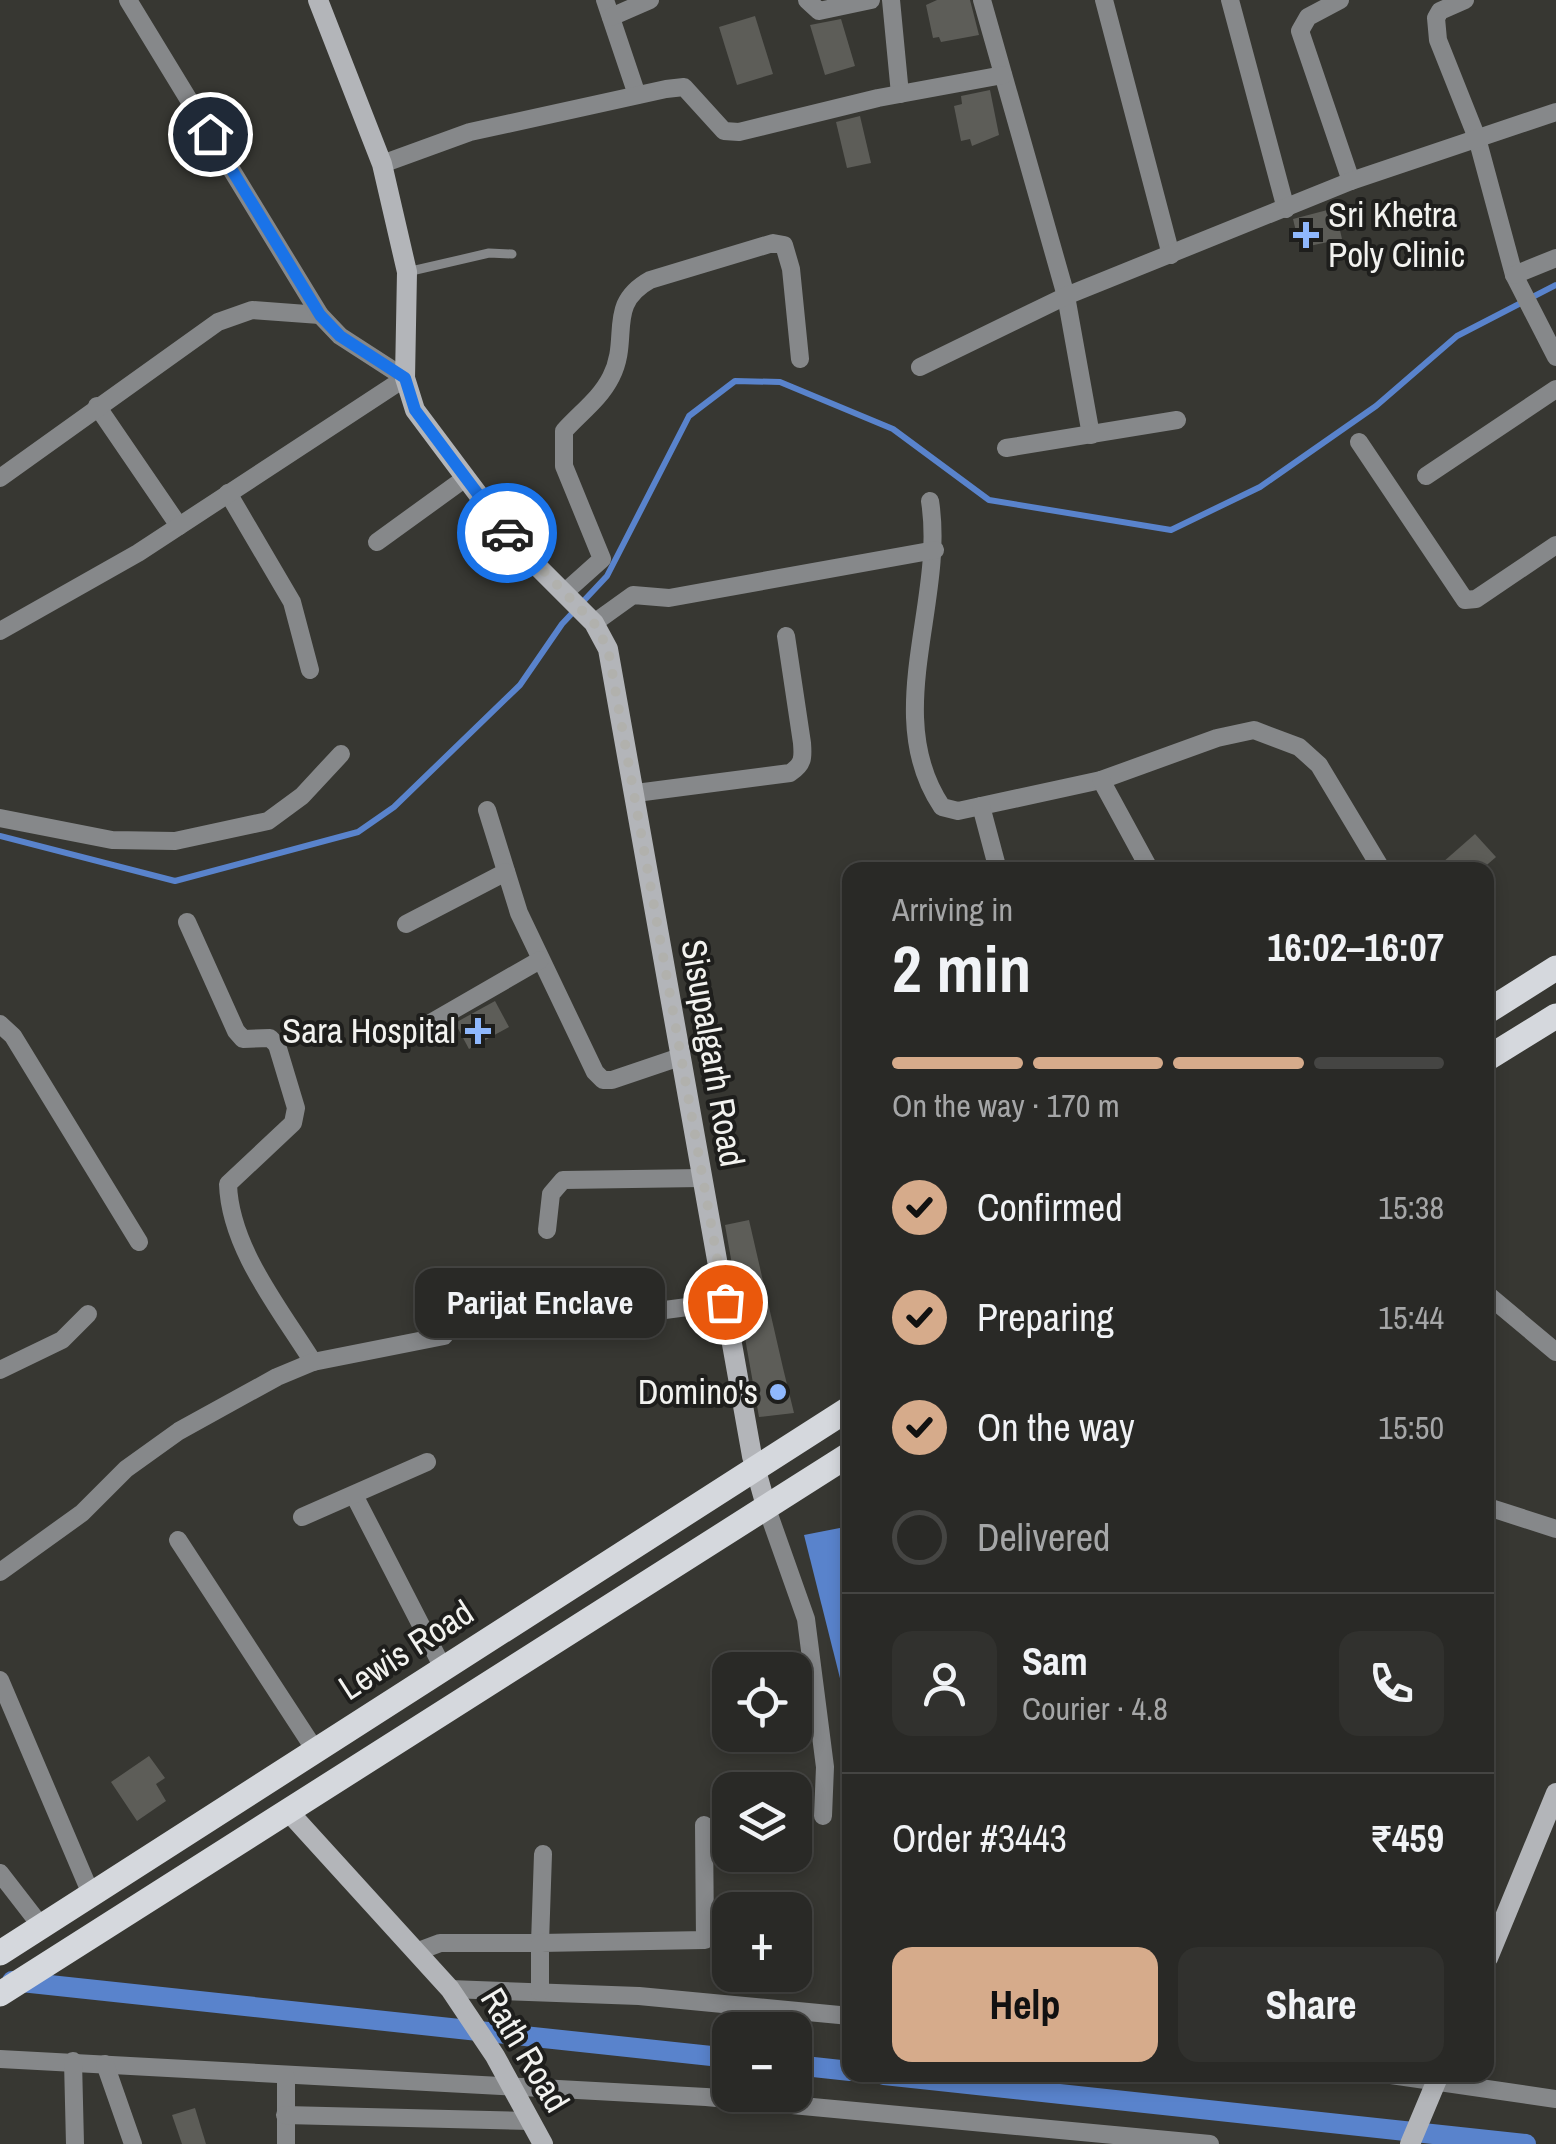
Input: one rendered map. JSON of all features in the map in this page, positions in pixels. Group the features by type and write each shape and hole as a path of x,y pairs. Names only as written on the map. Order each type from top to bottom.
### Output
{"main road":[{"path":"1494,1007 1556,968"},
{"path":"1494,1054 1556,1016"},
{"name":"Lewis Road","path":"21,1940 842,1413"},
{"name":"Lewis Road","path":"0,1994 842,1459"},
{"path":"268,1781 288,1810"}],"street":[{"path":"128,0 320,315 340,336 405,378"},
{"path":"318,0 382,164 407,272 405,378 415,410 516,545 591,620 632,595 669,598 935,550"},
{"path":"637,96 608,9 650,0"},
{"path":"807,0 818,11 871,0"},
{"path":"892,0 900,94"},
{"path":"982,0 1066,296 1091,435"},
{"path":"1104,0 1171,255"},
{"path":"1230,0 1286,209"},
{"path":"1340,0 1308,17 1300,31 1351,181"},
{"path":"1465,0 1440,10 1436,27 1477,138 1518,282 1556,357"},
{"path":"382,164 470,132 684,87 724,131 739,132 900,94 1002,75"},
{"path":"920,367 1066,296 1351,181 1556,112"},
{"path":"567,596 602,559 564,466 564,431 611,378 619,356 622,308 634,289 773,242 784,245 792,269 800,359"},
{"path":"1518,282 1556,258"},
{"path":"0,478 218,322 252,310 320,315"},
{"path":"0,632 179,526 405,378"},
{"path":"1426,476 1556,389"},
{"path":"97,406 179,526"},
{"path":"1006,448 1177,420"},
{"path":"1359,442 1465,600 1476,599 1556,545"},
{"path":"377,542 464,479"},
{"path":"228,493 292,602 310,670"},
{"path":"930,501 935,550 913,692 916,735 942,807 958,811 1101,780 1217,738 1254,730 1275,734 1319,765 1377,862"},
{"name":"Sisupalgarh Road","path":"591,620 608,649 755,1468 766,1506"},
{"path":"636,793 790,773 798,768 803,760 802,743 786,636"},
{"path":"0,818 112,840 175,841 268,821 294,804 340,754"},
{"path":"1101,780 1146,862"},
{"path":"981,806 996,862"},
{"path":"487,810 540,960 602,1080 680,1056"},
{"path":"406,924 506,872"},
{"path":"187,922 236,1030 243,1039 262,1036 277,1045 296,1108 293,1124 228,1184 229,1210 262,1278 313,1362"},
{"path":"426,1025 540,960"},
{"path":"0,1024 13,1036 139,1242"},
{"path":"547,1230 551,1194 563,1180 702,1178"},
{"path":"1494,1301 1556,1352"},
{"path":"598,1319 725,1302"},
{"path":"0,1370 62,1340 88,1314"},
{"path":"0,1572 82,1512 126,1470 180,1431 277,1377 313,1362 444,1336"},
{"path":"302,1517 426,1462"},
{"path":"354,1495 443,1668"},
{"path":"766,1506 806,1619 825,1767 823,1816"},
{"path":"1494,1509 1556,1529"},
{"path":"178,1540 315,1750"},
{"path":"0,1680 91,1894"},
{"path":"1494,1943 1556,1793"},
{"name":"Rath Road","path":"288,1810 450,1989 495,2056 543,2144"},
{"path":"416,1952 440,1943 706,1940 704,1825"},
{"path":"540,1992 543,1854"},
{"path":"0,1874 21,1940"},
{"path":"450,1989 639,1996 842,2015"},
{"path":"0,2059 706,2097 1210,2144"},
{"path":"73,2062 74,2144"},
{"path":"105,2064 133,2144"},
{"path":"286,2077 286,2144"},
{"path":"1410,2144 1436,2082"},
{"path":"1460,2082 1556,2099"},
{"path":"285,2115 531,2120"}],"lane":[{"path":"407,272 489,253 512,254"}],"water":[{"path":"842,1528 842,1686 804,1535"}],"building":[{"path":"937,0 970,0 979,35 941,42 939,37 933,38 926,5"},
{"path":"755,16 773,74 737,85 719,27"},
{"path":"841,19 855,66 825,75 810,25"},
{"path":"990,90 999,135 972,146 970,139 961,141 954,106 962,104 961,96"},
{"path":"860,116 871,163 847,168 836,122"},
{"path":"1335,208 1342,239 1300,248 1293,219"},
{"path":"1475,834 1496,857 1490,862 1443,862"},
{"path":"495,1001 509,1027 469,1049 455,1023"},
{"path":"749,1220 794,1413 759,1417 725,1225"},
{"path":"149,1756 165,1778 156,1784 166,1801 137,1821 111,1782"},
{"path":"195,2108 206,2144 182,2144 172,2115"}],"waterway":[{"path":"0,836 175,881 358,832 394,807 520,685 562,624 607,576 689,416 735,381 780,382 893,429 989,500 1171,530 1260,487 1376,406 1457,336 1556,285"},
{"path":"12,1981 712,2056"},
{"path":"812,2067 842,2070"},
{"path":"949,2082 1526,2144"}],"way so far":[{"path":"507,533 594,623 608,649 725,1302"}],"place":[{"name":"Sri Khetra Poly Clinic","path":"1306,235"},
{"name":"Sara Hospital","path":"478,1031"},
{"name":"Parijat Enclave","path":"725,1302"},
{"name":"Domino's","path":"778,1392"}],"route":[{"path":"210,134 320,315 340,336 405,378 415,410 507,533"}]}
